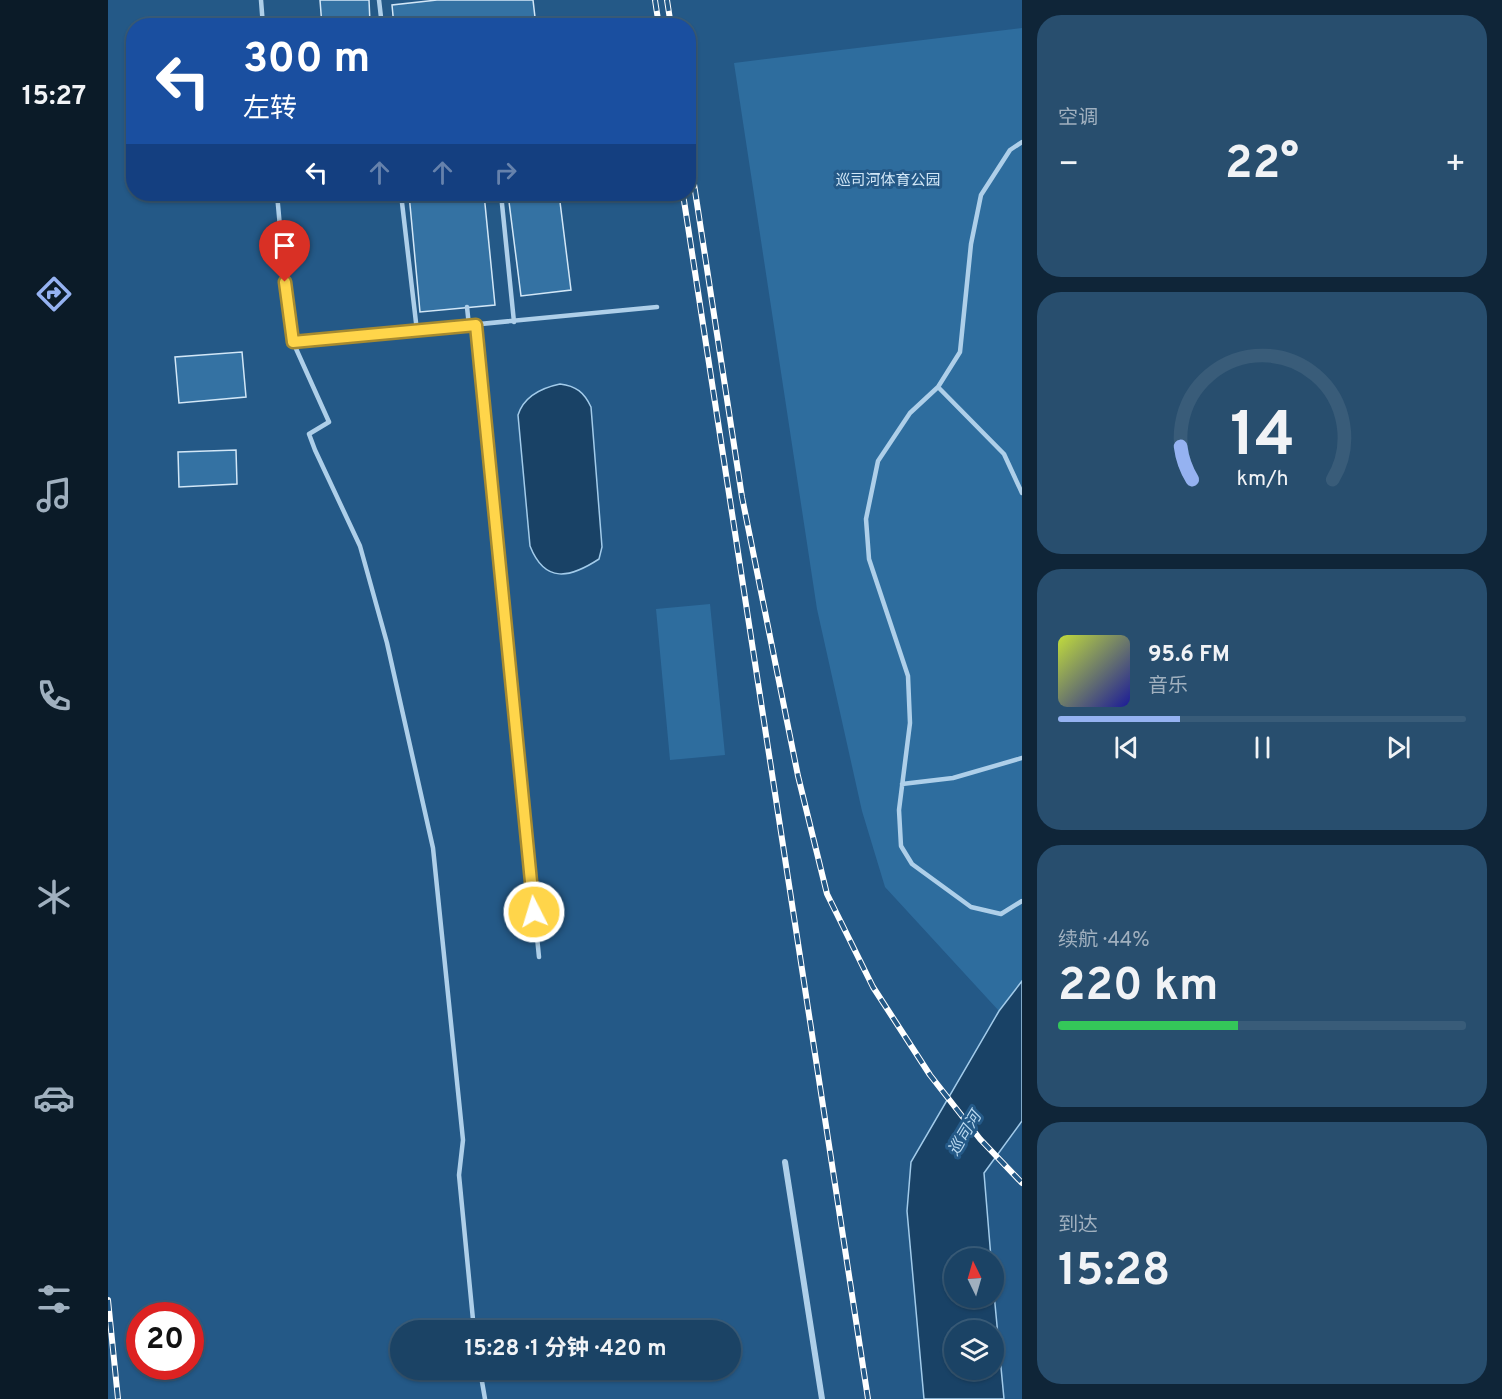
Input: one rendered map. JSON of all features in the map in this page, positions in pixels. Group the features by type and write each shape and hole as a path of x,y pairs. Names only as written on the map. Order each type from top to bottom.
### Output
{"street":[{"path":"785,1162 822,1399"}],"lane":[{"path":"261,0 262,18"},
{"path":"380,0 381,18"},
{"path":"1022,141 1010,150 981,195 970,244 960,352 938,387 910,413 878,461 866,519 869,559 908,676 910,723 899,810 901,846 912,864 971,908 1001,914 1022,901"},
{"path":"278,201 293,342 329,422 309,434 360,546 387,644 433,848 463,1140 459,1175 473,1320"},
{"path":"402,201 417,331"},
{"path":"502,201 514,322"},
{"path":"467,307 469,326"},
{"path":"293,342 657,307"},
{"path":"476,325 538,957"},
{"path":"938,387 1004,454 1022,493"},
{"path":"902,784 953,778 1022,758"},
{"path":"482,1380 485,1399"}],"green space":[{"name":"巡司河体育公园","path":"1022,28 1022,981 999,1011 885,887 862,811 817,609 734,63"},
{"path":"710,604 725,755 670,760 656,609"}],"water":[{"path":"560,384 571,386 579,391 591,407 602,547 599,559 578,570 559,574 543,567 530,546 518,415 524,403 534,394"},
{"name":"巡司河","path":"1022,981 1022,1121 984,1173 990,1248 944,1248 944,1308 995,1308 997,1320 944,1320 944,1380 1002,1380 1004,1399 924,1399 907,1211 911,1162 999,1011"}],"building":[{"path":"320,0 369,0 370,18 321,18"},
{"path":"437,0 533,0 535,18 393,18 392,5"},
{"path":"410,201 485,201 495,305 420,312"},
{"path":"509,201 560,201 571,290 521,296"},
{"path":"242,352 246,397 179,403 175,357"},
{"path":"236,450 237,484 179,487 178,452"}],"railway":[{"path":"655,0 658,18"},
{"path":"667,0 670,18"},
{"path":"696,197 742,497 798,776 827,894 873,987 930,1075 980,1139 1022,1183"},
{"path":"684,201 868,1399"},
{"path":"108,1300 118,1399"}],"route":[{"path":"285,282 293,342 476,325 534,912"}]}
